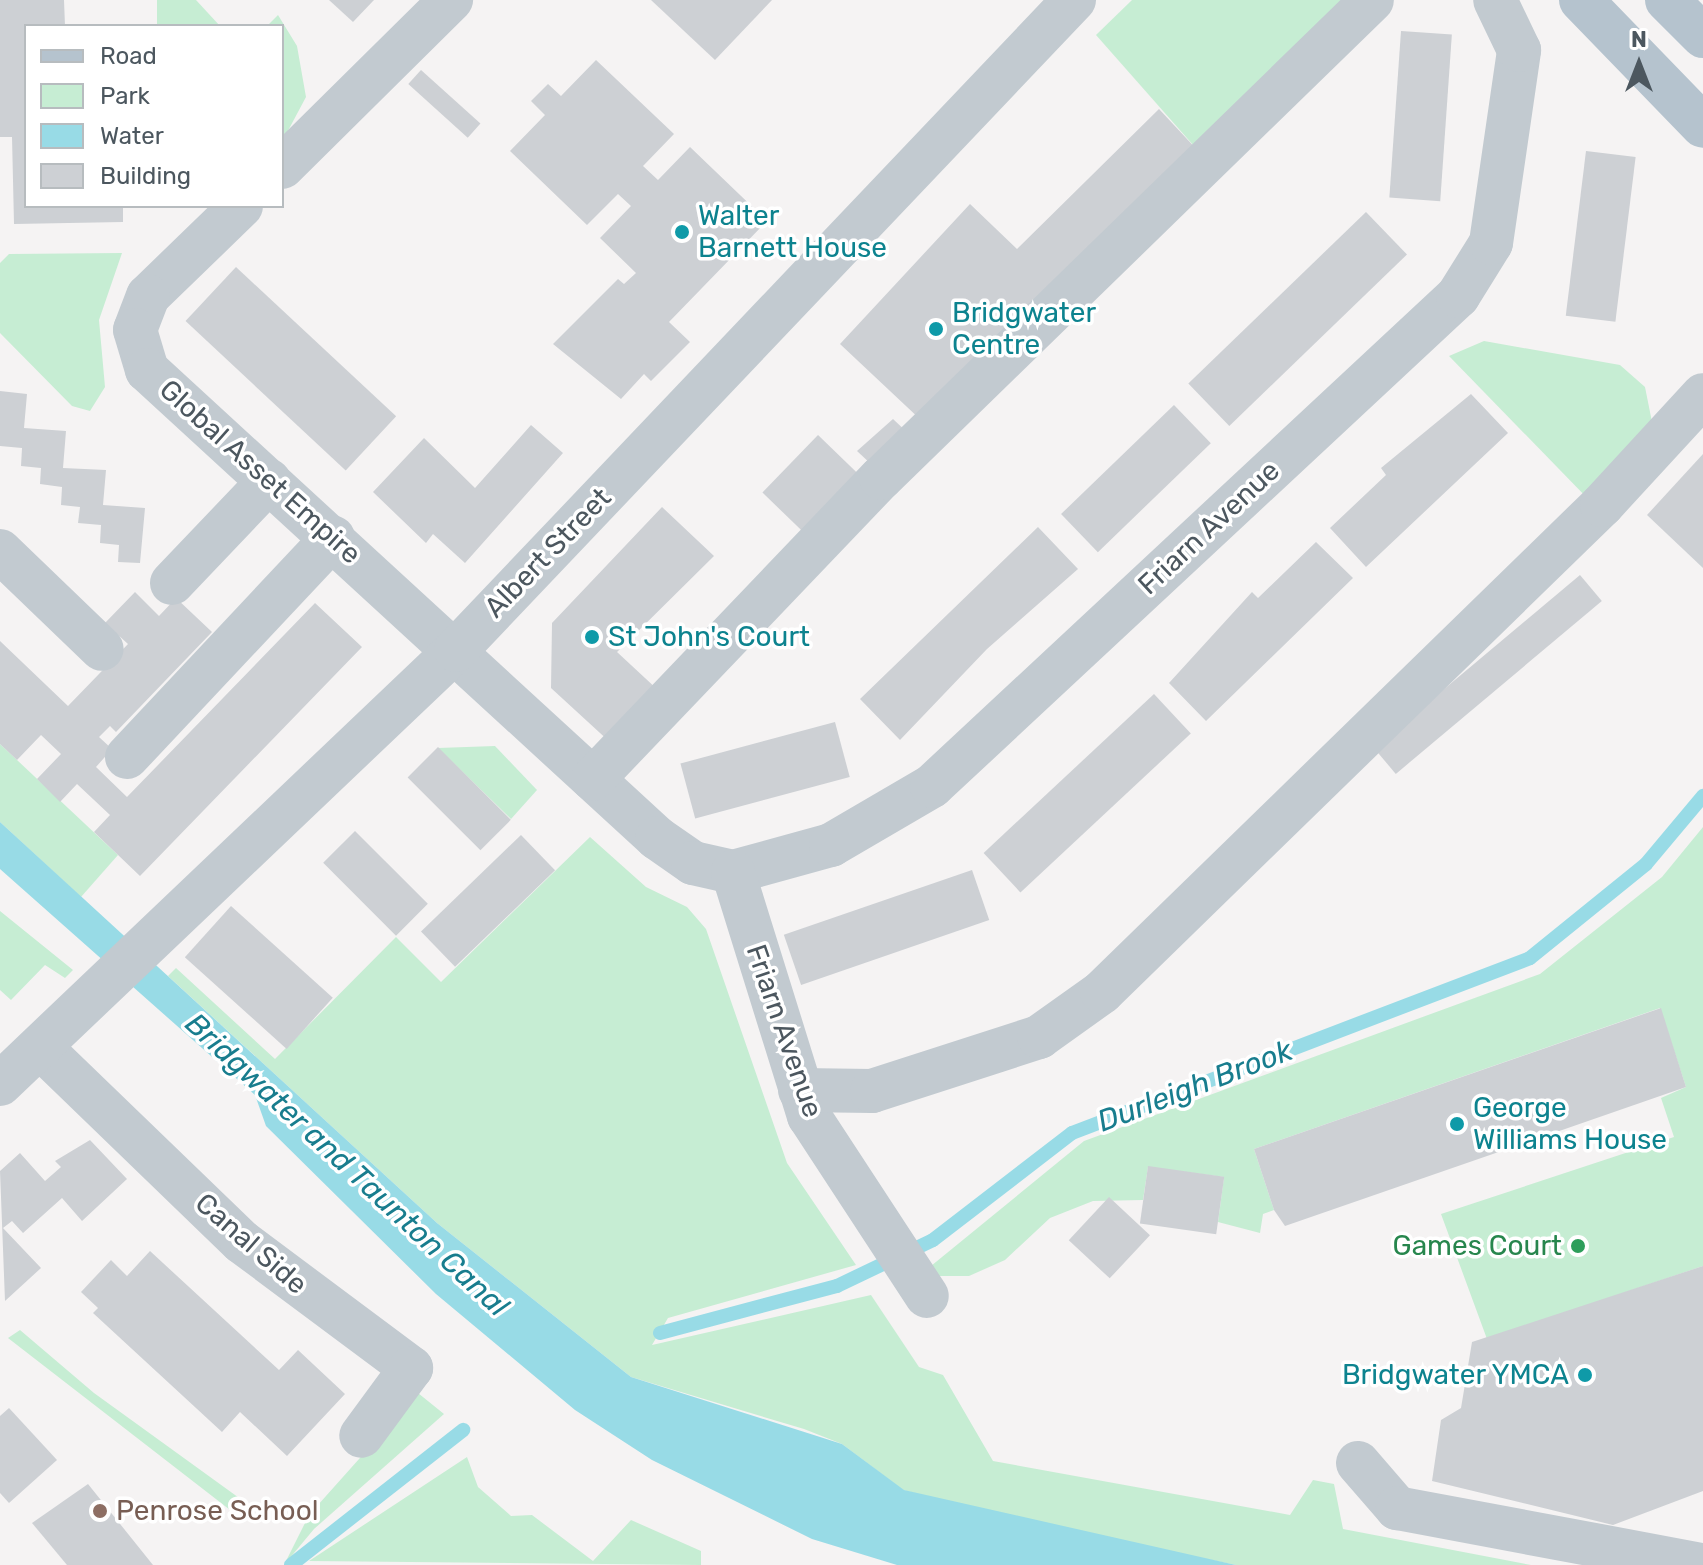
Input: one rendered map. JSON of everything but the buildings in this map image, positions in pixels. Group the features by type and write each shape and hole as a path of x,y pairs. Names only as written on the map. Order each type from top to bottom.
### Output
{"main road":[{"path":"1581,0 1703,126"},
{"path":"1667,0 1703,36"}],"street":[{"path":"284,165 451,0"},
{"name":"Albert Street","path":"0,1084 99,995 456,650 1074,0"},
{"path":"593,779 881,478 1372,0"},
{"name":"Friarn Avenue","path":"456,650 593,779 693,863 733,872 831,845 932,786 1458,296 1491,243 1519,50 1495,0"},
{"name":"Global Asset Empire","path":"239,208 148,296 135,330 147,370 456,650"},
{"path":"800,1090 887,1087 1039,1037 1102,992 1602,505 1703,395"},
{"path":"172,583 269,481"},
{"path":"127,757 333,538"},
{"path":"0,551 102,649"},
{"name":"Friarn Avenue","path":"733,872 800,1090 879,1223 927,1296"},
{"name":"Canal Side","path":"41,1048 242,1242 411,1368 361,1436"},
{"path":"1358,1463 1397,1508 1703,1565"}],"green space":[{"path":"157,0 196,0 218,24 157,24"},
{"path":"1132,0 1354,0 1201,154 1096,35"},
{"path":"278,15 284,24 269,24"},
{"path":"284,25 297,46 306,97 284,138"},
{"path":"122,253 99,320 105,387 90,411 72,406 0,333 0,263 9,254"},
{"path":"1484,341 1620,365 1645,387 1655,437 1591,502 1449,356"},
{"path":"0,744 118,855 81,897 0,822"},
{"path":"495,746 537,790 511,819 438,748"},
{"path":"1703,827 1703,1266 1487,1339 1441,1214 1674,1137 1661,1098 1686,1087 1660,1008 1254,1149 1274,1210 1263,1214 1260,1233 1218,1222 1224,1177 1148,1167 1143,1200 1093,1201 1050,1218 1005,1260 969,1276 938,1276 931,1266 1084,1141 1540,974 1662,877"},
{"path":"590,837 646,887 687,907 706,929 787,1163 856,1265 668,1318 652,1345 871,1295 919,1367 943,1375 993,1461 1290,1515 1313,1480 1334,1484 1343,1529 1531,1565 1236,1565 1016,1520 903,1490 842,1444 804,1429 631,1377 437,1223 168,976 176,968 275,1059 396,937 441,982"},
{"path":"0,911 73,970 65,978 45,965 11,1000 0,990"},
{"path":"20,1330 94,1393 253,1508 243,1520 8,1338"},
{"path":"418,1393 444,1414 314,1529 284,1565 309,1515"},
{"path":"467,1457 478,1487 511,1516 532,1515 593,1561 631,1520 701,1551 701,1565 309,1561"}],"water":[{"name":"Bridgwater and Taunton Canal","path":"0,822 437,1223 631,1377 842,1444 904,1490 1236,1565 897,1565 812,1539 652,1460 575,1410 436,1294 266,1126 255,1095 0,869"}],"waterway":[{"name":"Durleigh Brook","path":"660,1333 837,1286 933,1240 1072,1133 1530,958 1646,864 1703,796"},
{"name":"Durleigh Brook","path":"291,1565 463,1430"}],"place":[{"name":"Walter Barnett House","path":"682,232"},
{"name":"Bridgwater Centre","path":"936,329"},
{"name":"St John's Court","path":"592,637"},
{"name":"George Williams House","path":"1457,1124"},
{"name":"Games Court","path":"1578,1246"},
{"name":"Bridgwater YMCA","path":"1585,1375"},
{"name":"Penrose School","path":"100,1511"}]}
